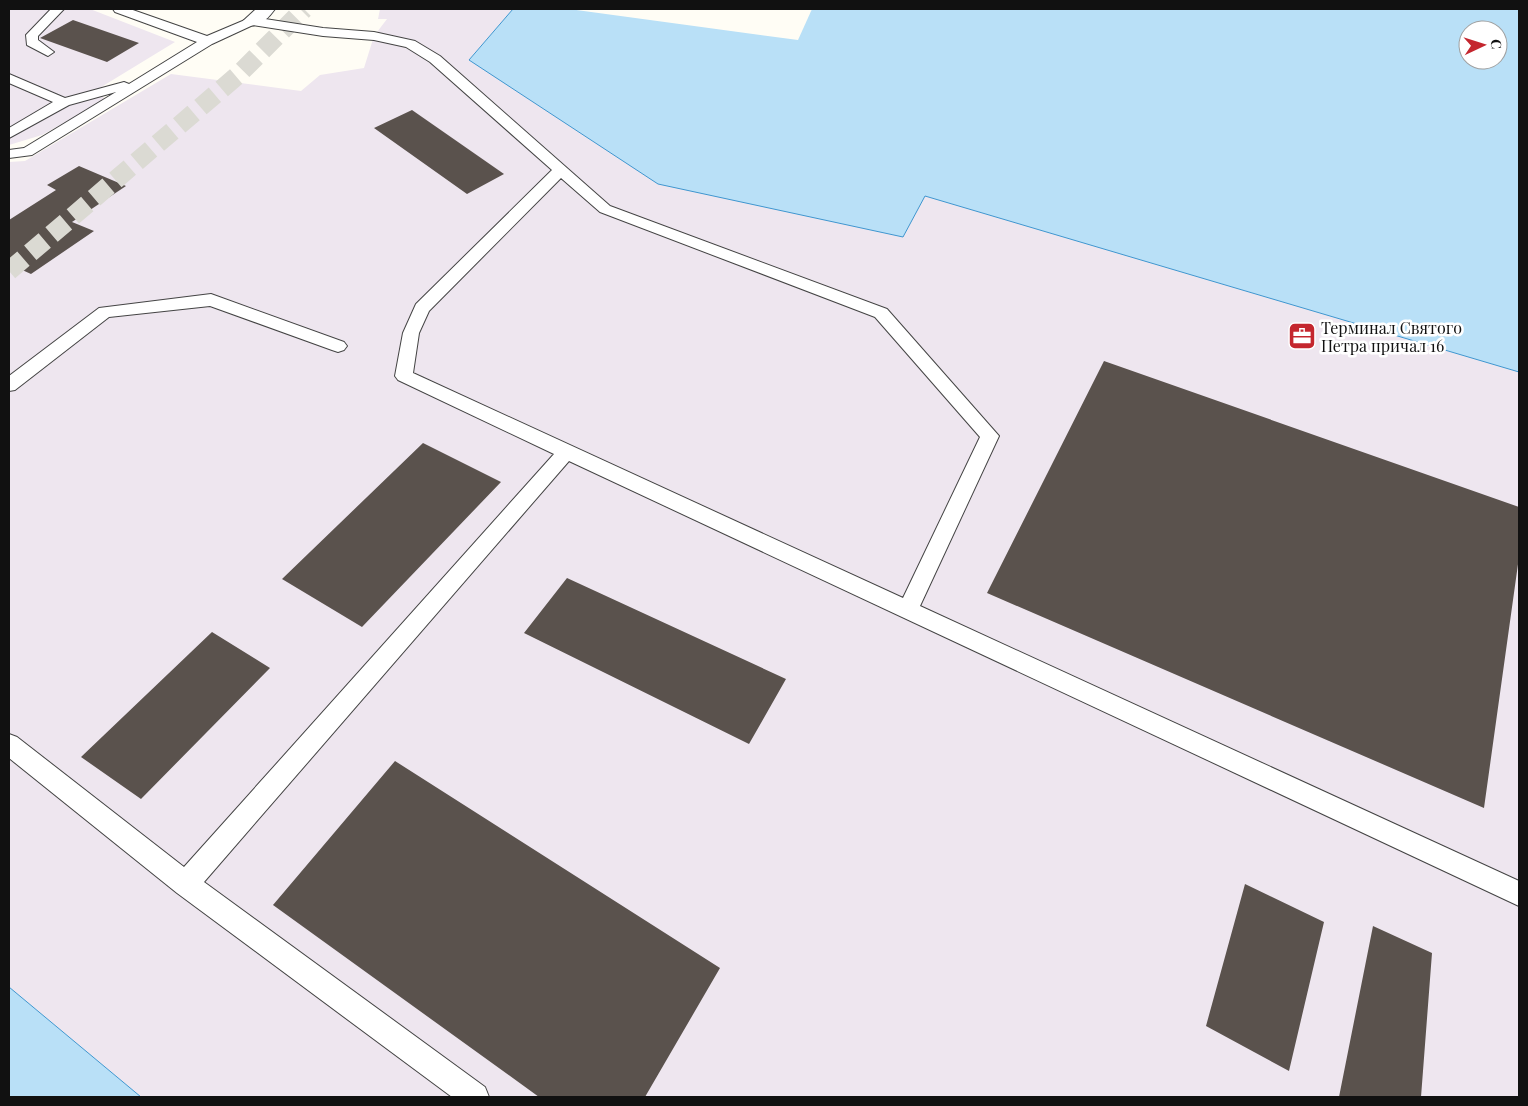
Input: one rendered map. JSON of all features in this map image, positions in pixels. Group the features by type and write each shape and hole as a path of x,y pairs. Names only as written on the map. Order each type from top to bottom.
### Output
{"street":[{"path":"252,21 266,9"}],"lane":[{"path":"48,52 32,42 32,35 58,9"},
{"path":"119,9 207,42"},
{"path":"9,154 27,152 54,138 207,42 252,21 323,32 374,36 410,44 435,60 559,171 605,209 881,313 990,436 908,610"},
{"path":"9,78 64,102"},
{"path":"9,134 64,102 147,80"},
{"path":"559,171 422,308 411,333 404,376 1519,894"},
{"path":"9,385 105,312 211,300 338,346"},
{"path":"186,884 567,451"},
{"path":"9,744 186,884 475,1097"}],"shaded area":[{"path":"9,9 90,9 175,42 98,89 105,100 42,135 9,145"},
{"path":"380,9 513,9 469,60 1519,372 1519,1097 141,1097 9,987 9,162 25,161 171,74 301,91 320,75 364,68 374,36 387,19 378,19"}],"water":[{"path":"513,9 1519,9 1519,372 925,196 903,237 658,184 469,60"},
{"path":"9,987 141,1097 9,1097"}],"pier":[{"path":"569,9 812,9 798,40"}],"building":[{"path":"73,20 139,43 107,62 40,38"},
{"path":"412,110 504,174 467,194 374,128"},
{"path":"79,166 126,186 72,222 94,231 31,274 9,264 9,220 56,190 47,185"},
{"path":"1104,361 1519,507 1519,557 1484,808 987,593"},
{"path":"423,443 501,482 362,627 282,579"},
{"path":"567,578 786,679 749,744 524,633"},
{"path":"212,632 270,668 141,799 81,757"},
{"path":"395,761 720,968 645,1097 539,1097 273,905"},
{"path":"1245,884 1324,922 1289,1071 1206,1026"},
{"path":"1373,926 1432,953 1421,1097 1339,1097"}],"tunnel":[{"path":"9,271 238,75 304,9"}],"place":[{"name":"Терминал Святого Петра причал 16","path":"1302,336"}]}
